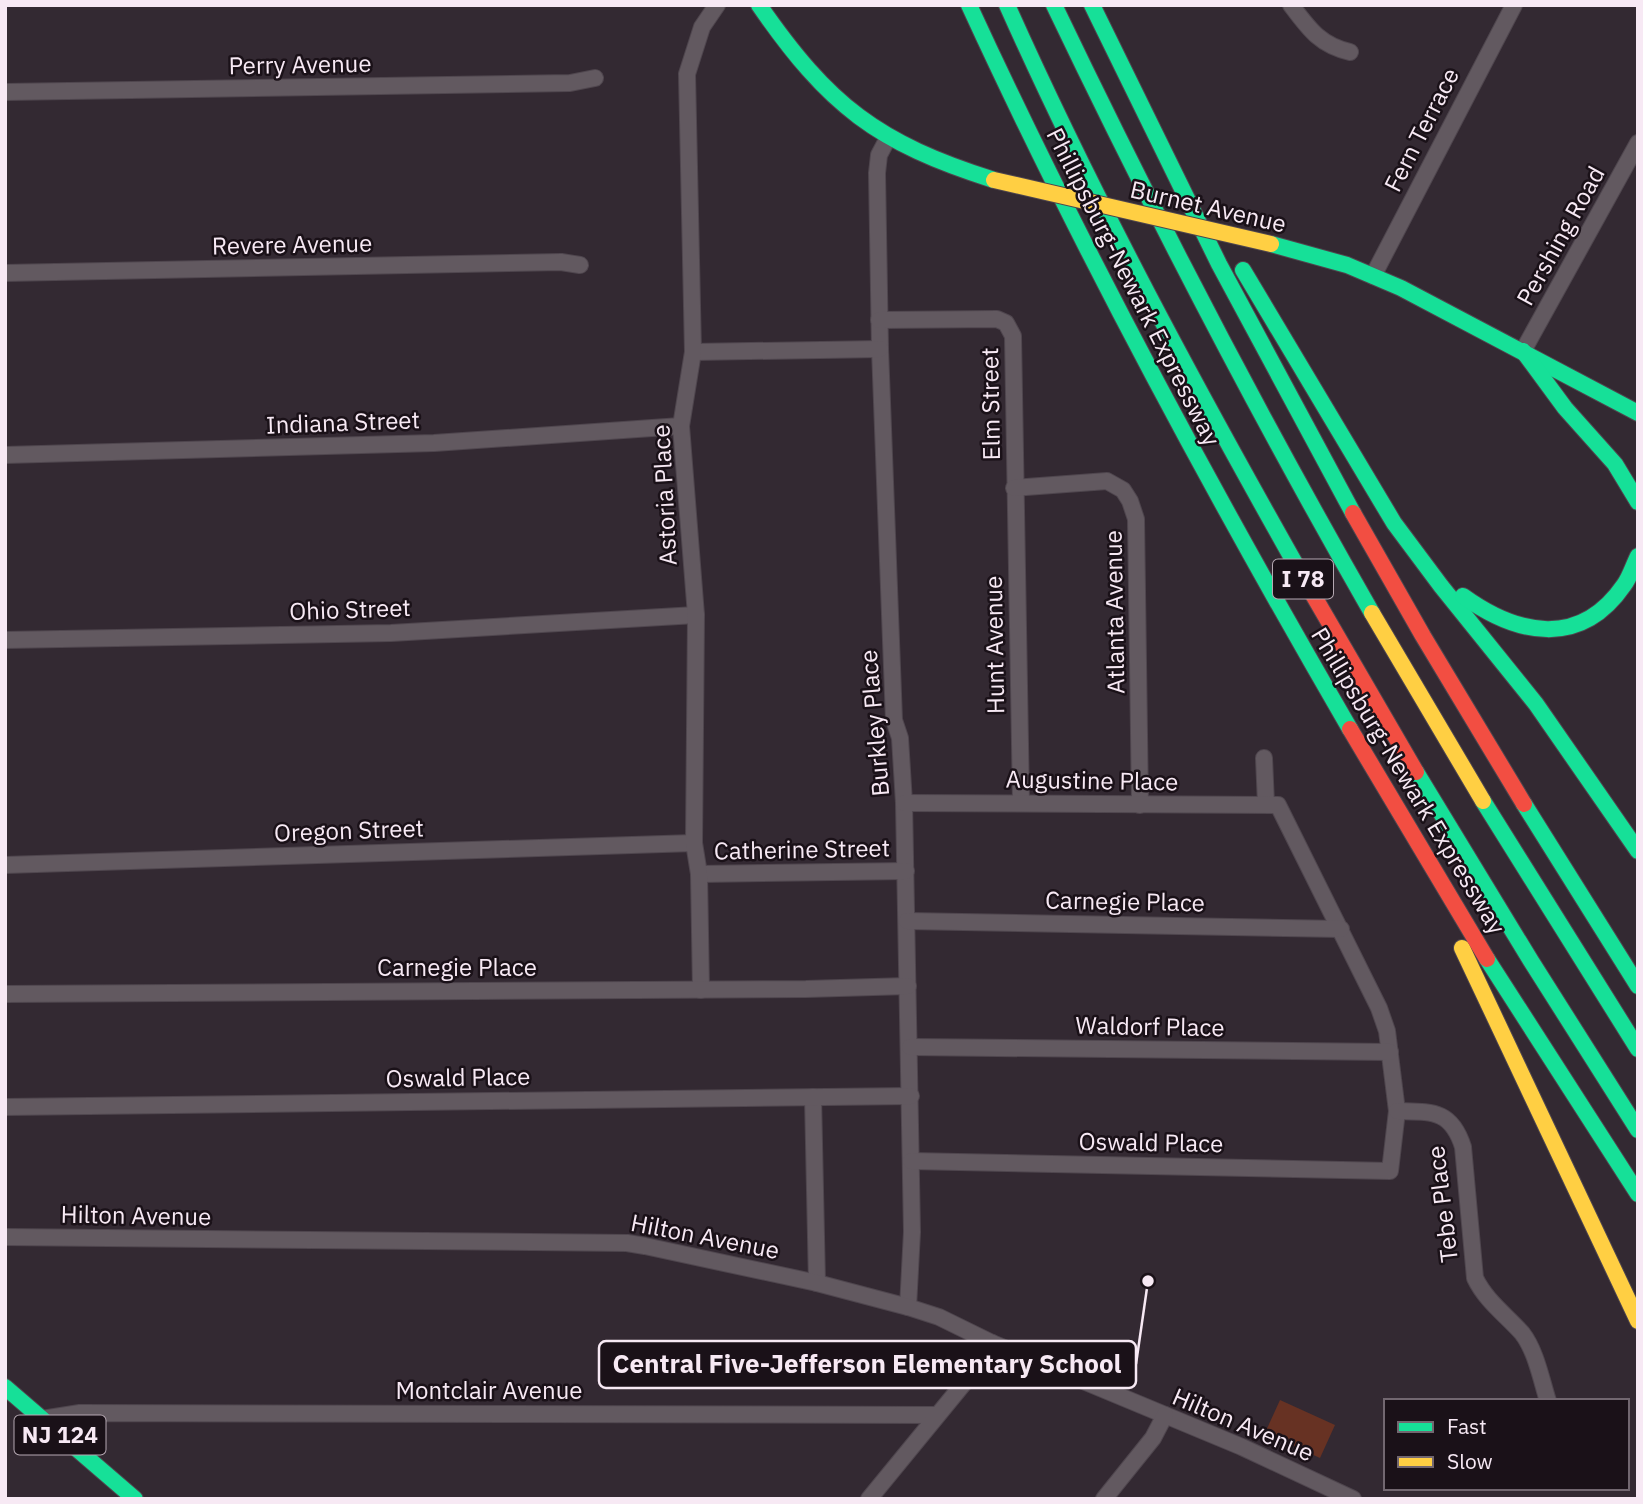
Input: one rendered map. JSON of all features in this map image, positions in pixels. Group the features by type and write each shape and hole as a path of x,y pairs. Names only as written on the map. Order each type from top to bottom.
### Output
{"main road":[{"name":"Burnet Avenue","path":"759,5 794,56 827,92 849,111 888,138 948,167 1271,244 1347,265 1429,301 1638,413"},
{"name":"Phillipsburg-Newark Expressway","path":"969,5 1053,186 1252,559 1492,967 1638,1194"},
{"name":"Phillipsburg-Newark Expressway","path":"1007,5 1127,256 1290,557 1470,865 1638,1130"},
{"name":"I 78","path":"1054,5 1163,232 1335,550 1482,803 1638,1049"},
{"path":"1092,5 1267,356 1357,521 1488,746 1638,986"},
{"path":"1152,130 1230,246 1380,500 1422,561 1536,704 1638,851"},
{"path":"1523,351 1566,409 1616,463 1638,502"},
{"path":"1422,561 1478,608 1498,620 1527,629 1550,630 1583,621 1606,607 1625,584 1638,556"},
{"path":"1397,809 1638,1321"},
{"name":"NJ 124","path":"5,1387 135,1499"},
{"path":"114,1483 121,1499"}],"street":[{"name":"Astoria Place","path":"701,990 699,874 694,843 696,615 681,426 693,352 687,74 702,27 717,5"},
{"path":"1291,5 1314,34 1333,48 1350,52"},
{"name":"Fern Terrace","path":"1373,276 1514,5"},
{"name":"Perry Avenue","path":"5,92 556,83 595,78"},
{"name":"Burkley Place","path":"888,138 879,155 877,173 879,320 894,720 900,738 906,871 912,1232 908,1307"},
{"name":"Pershing Road","path":"1523,351 1638,143"},
{"name":"Revere Avenue","path":"5,273 561,262 580,265"},
{"name":"Elm Street","path":"879,320 997,318 1006,323 1013,336 1014,488"},
{"path":"693,352 880,349"},
{"name":"Indiana Street","path":"5,455 434,443 681,426"},
{"name":"Atlanta Avenue","path":"1014,488 1107,481 1123,490 1134,509 1140,805"},
{"name":"Hunt Avenue","path":"1014,488 1021,802"},
{"name":"Ohio Street","path":"5,640 391,633 696,615"},
{"path":"1264,758 1272,804"},
{"name":"Augustine Place","path":"904,803 1272,804"},
{"name":"Tebe Place","path":"1272,804 1341,929 1379,1008 1387,1031 1397,1111 1390,1171"},
{"name":"Oregon Street","path":"5,865 694,843"},
{"name":"Catherine Street","path":"699,874 906,871"},
{"name":"Carnegie Place","path":"907,921 1341,929"},
{"name":"Carnegie Place","path":"5,994 701,990 908,986"},
{"name":"Waldorf Place","path":"910,1047 1390,1052"},
{"name":"Oswald Place","path":"5,1107 911,1096"},
{"path":"813,1097 817,1283"},
{"name":"Tebe Place","path":"1397,1111 1437,1113 1451,1123 1458,1135 1463,1147 1475,1278 1483,1293 1523,1334 1547,1399"},
{"name":"Oswald Place","path":"911,1161 1390,1171"},
{"name":"Hilton Avenue","path":"5,1237 626,1243 817,1283 939,1317 992,1343 1165,1415 1331,1494 1353,1499"},
{"path":"869,1499 978,1366 992,1343"},
{"name":"Montclair Avenue","path":"42,1419 80,1413 936,1415"},
{"path":"1104,1499 1153,1438 1165,1415"}],"shaded area":[{"path":"1280,1400 1335,1425 1320,1458 1265,1433"}],"traffic: fast":[{"path":"759,5 809,70 833,95 859,116 918,151 994,180"},
{"path":"969,5 1057,190 1151,372 1350,729"},
{"path":"1007,5 1040,78 1147,293 1301,574"},
{"path":"1054,5 1207,312 1372,613"},
{"path":"1092,5 1219,264 1353,513"},
{"path":"1271,244 1347,265 1401,288 1638,413"},
{"path":"1243,270 1394,523 1536,704 1638,851"},
{"path":"1523,351 1565,408 1615,464 1638,502"},
{"path":"1463,596 1505,620 1526,627 1568,627 1588,619 1607,605 1626,582 1638,556"},
{"path":"1416,772 1638,1130"},
{"path":"1483,801 1638,1049"},
{"path":"1524,804 1638,986"},
{"path":"1487,959 1638,1194"},
{"path":"5,1387 135,1499"}],"traffic: slow":[{"path":"994,180 1271,244"},
{"path":"1372,613 1483,801"},
{"path":"1462,948 1638,1321"}],"traffic: jam":[{"path":"1353,513 1524,804"},
{"path":"1301,574 1416,772"},
{"path":"1350,729 1487,959"}],"place":[{"name":"Central Five-Jefferson Elementary School","path":"1148,1281"}]}
